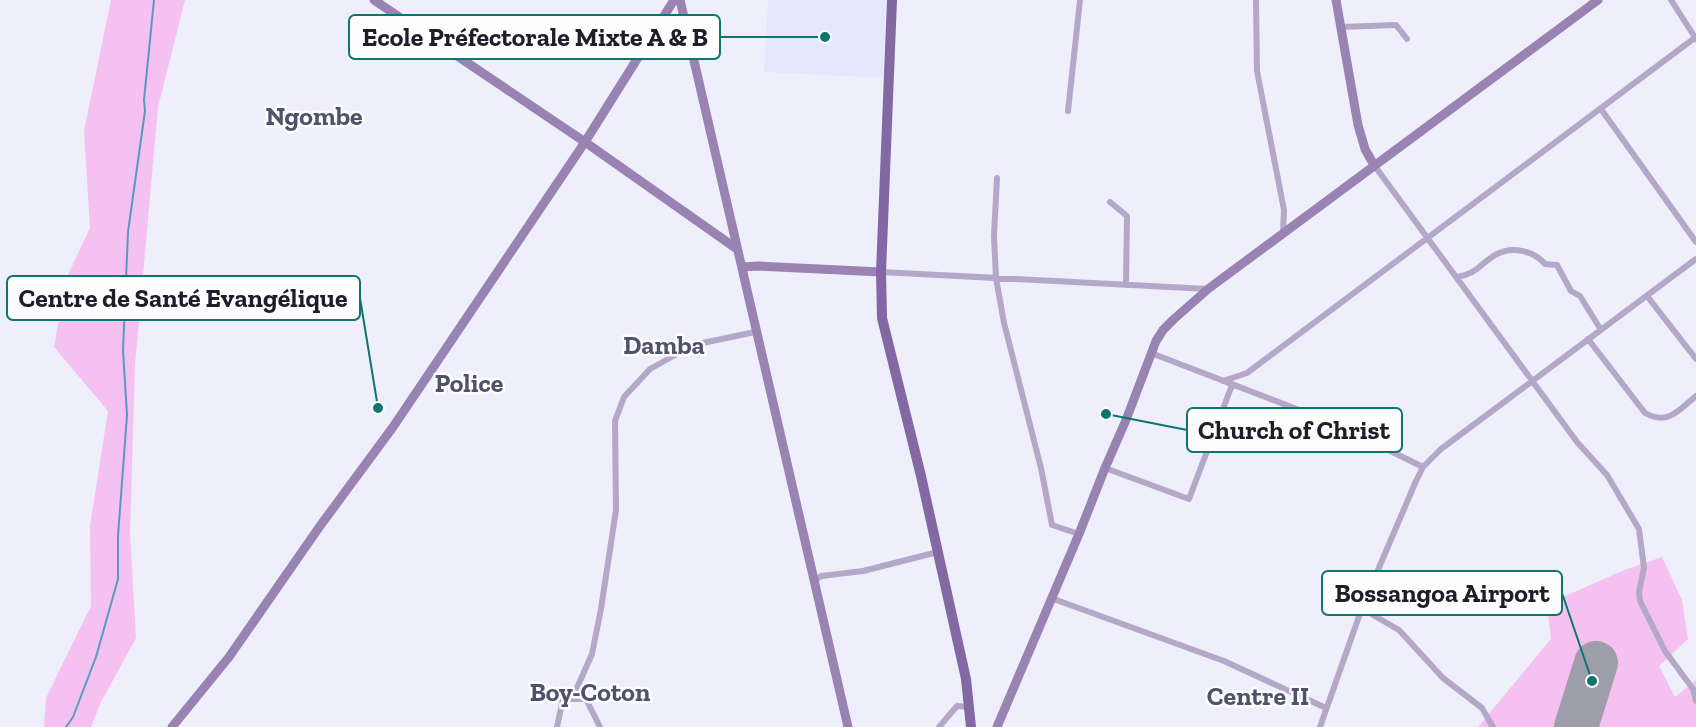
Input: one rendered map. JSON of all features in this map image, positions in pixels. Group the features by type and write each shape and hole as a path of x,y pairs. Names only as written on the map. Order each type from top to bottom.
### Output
{"main road":[{"path":"892,0 880,273 882,318 966,679 971,727"}],"street":[{"path":"374,0 585,142 737,249"},
{"path":"172,727 229,657 320,525 393,427 585,142 674,0"},
{"path":"680,0 848,727"},
{"path":"1068,111 1080,0"},
{"path":"1256,0 1257,71 1284,210 1284,233"},
{"path":"1336,0 1358,125 1365,149 1374,165 1577,442 1606,476 1639,529 1644,568 1639,592 1640,601 1665,651 1693,689 1696,701"},
{"path":"997,727 1126,420 1151,353 1163,330 1208,289 1261,252 1374,165 1598,0"},
{"path":"1223,381 1247,373 1696,38 1671,0"},
{"path":"1340,27 1396,25 1407,39"},
{"path":"1601,109 1696,242"},
{"path":"997,178 994,236 996,278 1004,323 1041,468 1052,525 1079,534"},
{"path":"1110,202 1127,216 1126,285"},
{"path":"1457,277 1470,275 1498,254 1519,250 1539,257 1545,264 1557,266 1571,291 1580,296 1600,330"},
{"path":"1320,727 1363,605 1423,467 1441,449 1696,259"},
{"path":"742,267 1208,289"},
{"path":"1647,296 1696,359"},
{"path":"572,699 592,654 601,609 616,510 615,421 624,397 650,369 693,345 755,332"},
{"path":"1588,339 1645,413 1655,419 1671,416 1696,396"},
{"path":"1151,353 1333,423 1423,467"},
{"path":"1105,468 1189,500 1232,385"},
{"path":"814,580 821,576 863,571 938,552"},
{"path":"1051,598 1224,661 1326,708"},
{"path":"1363,605 1372,615 1399,630 1443,678 1482,708 1493,727"},
{"path":"557,727 563,699 586,699 600,727"},
{"path":"939,727 957,706 970,707"}],"shaded area":[{"path":"111,0 185,0 158,107 135,365 130,533 136,638 101,702 91,727 44,727 46,698 91,606 90,526 108,411 54,347 66,279 90,228 84,131"},
{"path":"768,0 886,0 883,78 764,72"},
{"path":"1662,557 1682,600 1688,639 1659,666 1675,697 1696,680 1696,727 1478,727 1551,639 1547,604 1622,571"}],"waterway":[{"path":"66,727 73,717 96,657 118,579 118,536 127,415 123,350 128,232 145,111 144,100 154,0"}],"runway":[{"path":"1576,727 1596,663"}],"place":[{"name":"Ecole Préfectorale Mixte A & B","path":"825,37"},
{"name":"Centre de Santé Evangélique","path":"378,408"},
{"name":"Church of Christ","path":"1106,414"},
{"name":"Bossangoa Airport","path":"1592,681"}],"district":[{"name":"Ngombe","path":"314,116"},
{"name":"Damba","path":"664,345"},
{"name":"Police","path":"469,383"},
{"name":"Boy-Coton","path":"590,692"},
{"name":"Centre II","path":"1258,696"}]}
